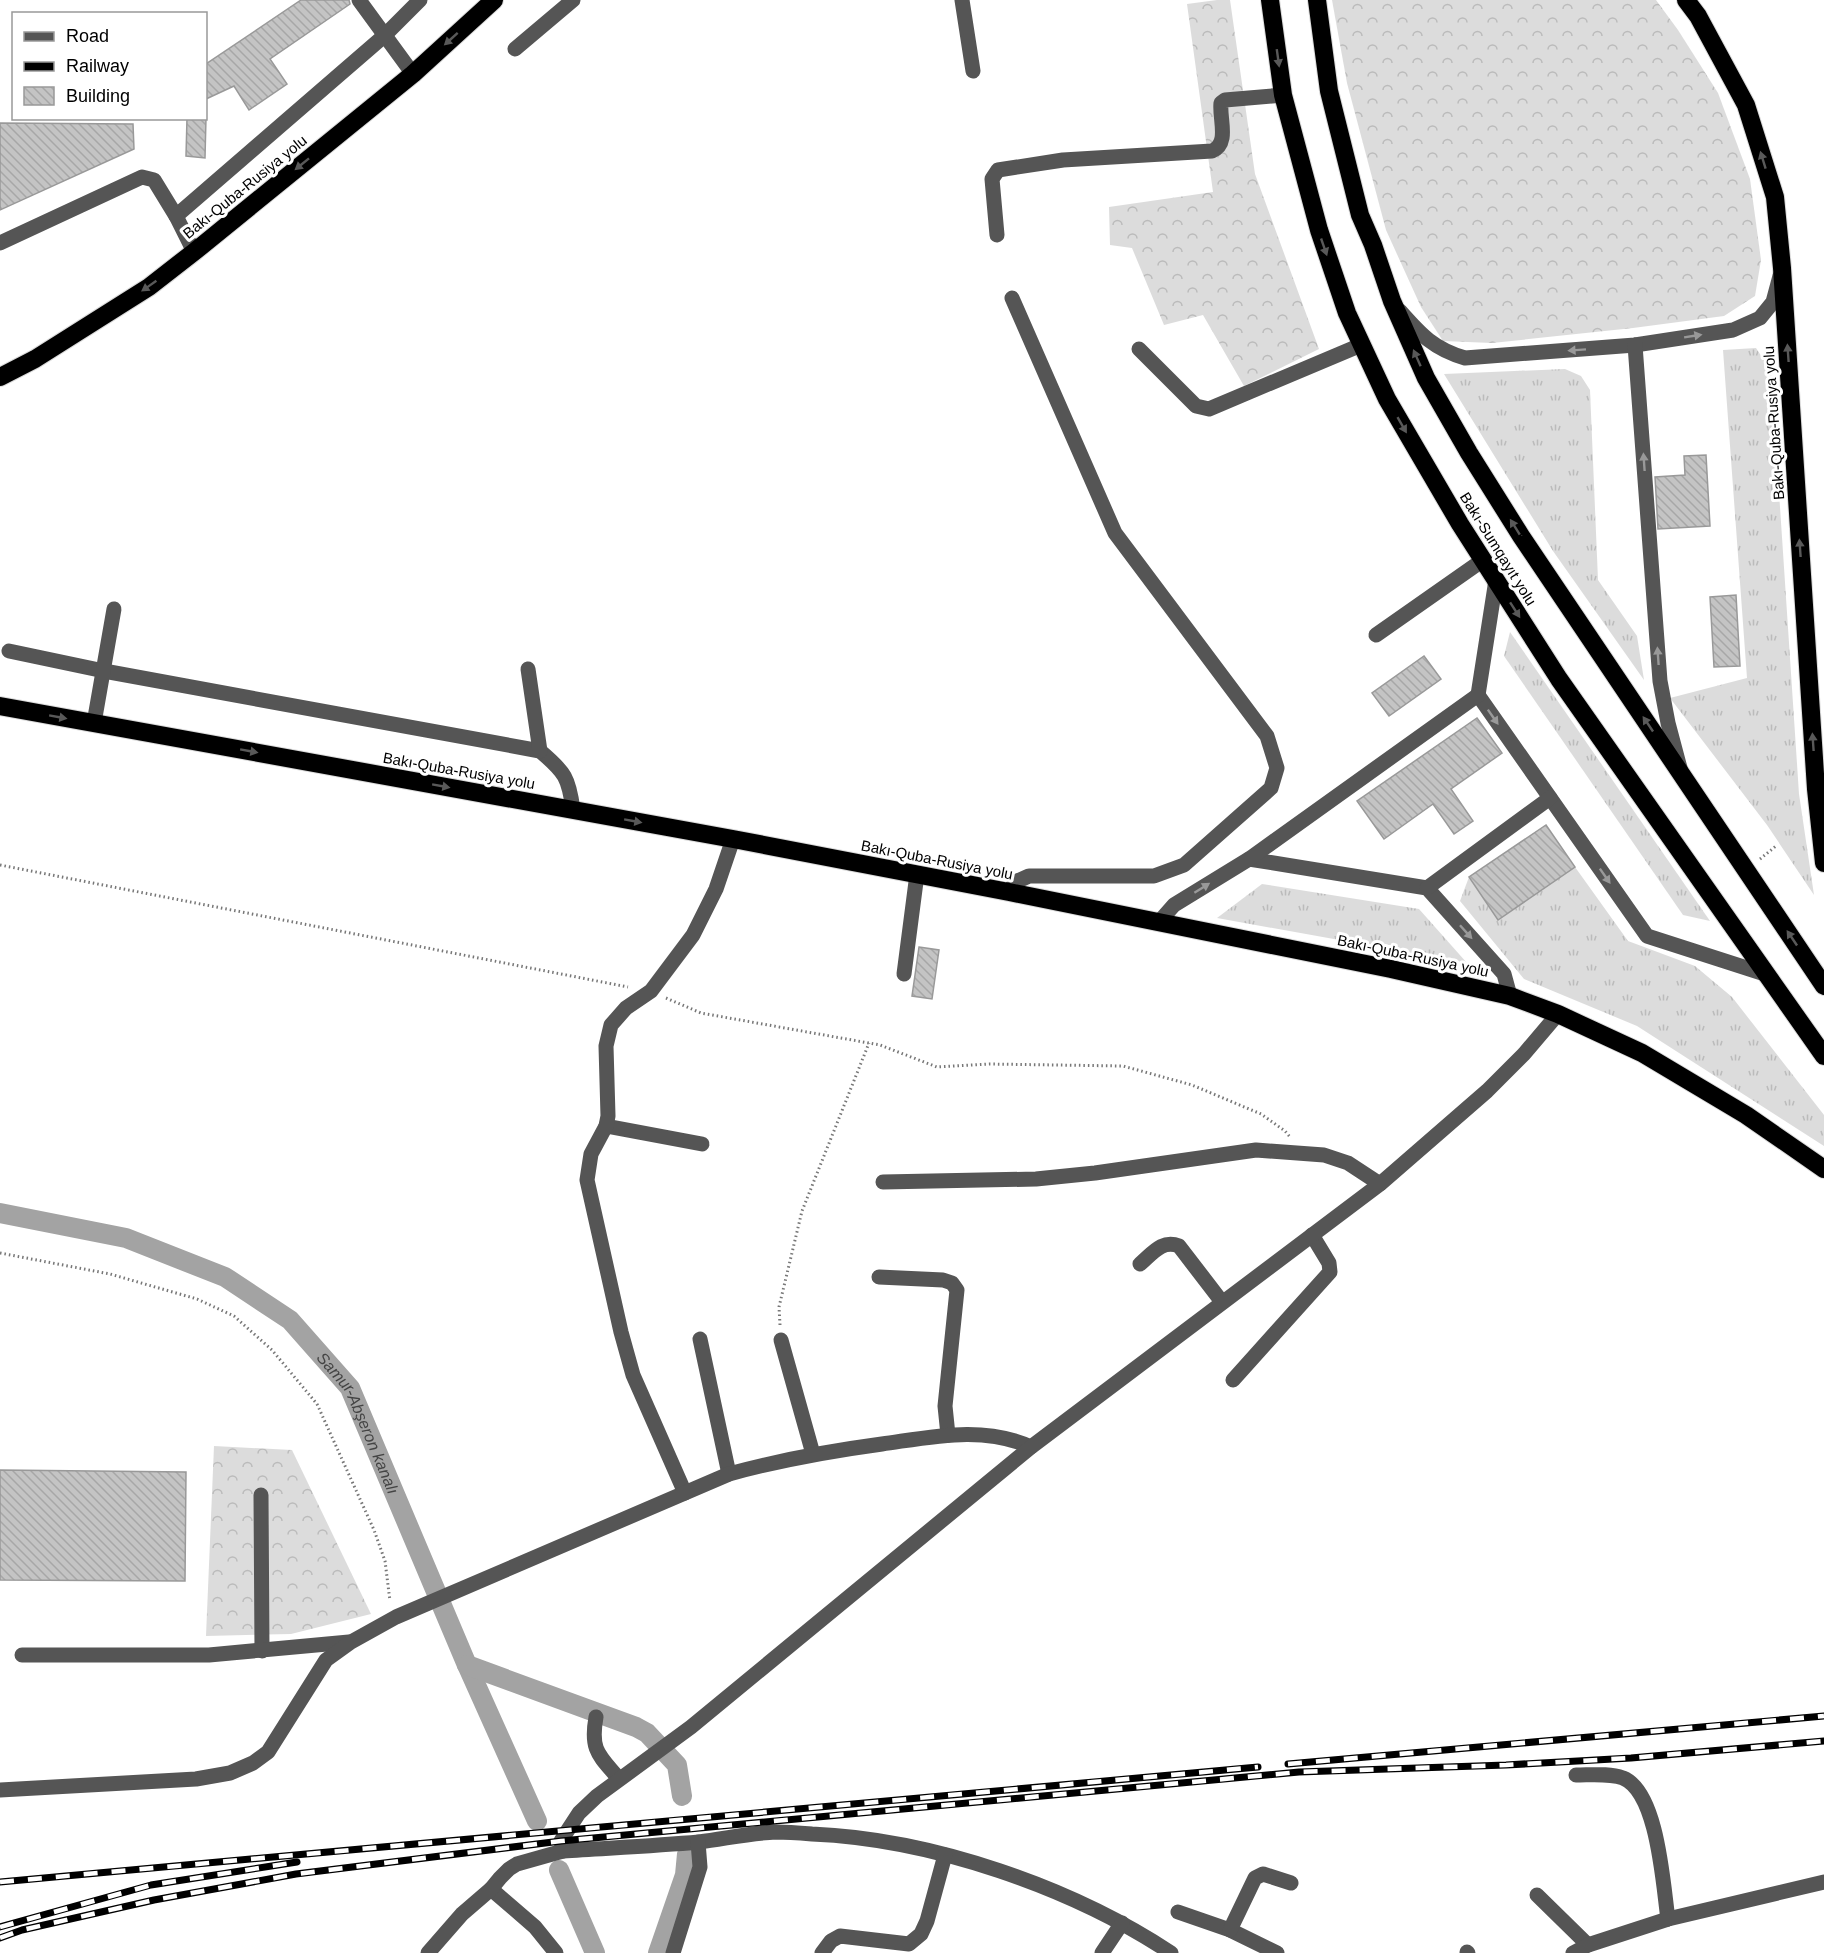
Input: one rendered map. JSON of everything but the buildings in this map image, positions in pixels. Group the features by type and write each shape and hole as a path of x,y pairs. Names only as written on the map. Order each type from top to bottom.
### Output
{"highway":[{"name":"Bakı-Quba-Rusiya yolu","path":"0,377 35,359 149,287 413,74 494,0"},
{"name":"Bakı-Sumqayıt yolu","path":"1270,0 1283,95 1319,230 1347,313 1387,399 1460,524 1559,680 1824,1056"},
{"name":"Bakı-Sumqayıt yolu","path":"1317,0 1329,92 1360,215 1392,301 1426,378 1521,536 1824,986"},
{"name":"Bakı-Quba-Rusiya yolu","path":"1686,0 1698,15 1746,105 1774,197 1782,267 1816,789 1824,863"},
{"name":"Bakı-Quba-Rusiya yolu","path":"0,706 917,874 1391,969 1510,996 1558,1014 1642,1053 1746,1115 1824,1169"}],"street":[{"path":"359,0 413,74"},
{"path":"176,216 384,36 420,0"},
{"path":"515,49 573,0"},
{"path":"962,0 973,71"},
{"path":"997,236 992,179 998,170 1063,160 1212,151 1218,148 1222,141 1221,103 1225,100 1283,95"},
{"path":"0,243 142,177 154,180 194,252"},
{"path":"1392,301 1418,332 1434,345 1447,353 1465,358 1635,345 1733,330 1760,318 1773,302 1782,267"},
{"path":"1009,892 1015,882 1029,876 1154,876 1184,864 1271,788 1277,768 1267,736 1115,533 1012,298"},
{"path":"1139,349 1196,406 1209,409 1361,345"},
{"path":"1635,345 1660,681 1682,775"},
{"path":"1376,635 1483,560"},
{"path":"1496,580 1478,695 1647,936 1765,974"},
{"path":"94,723 114,609"},
{"path":"9,651 104,672 540,751 559,767 570,786 573,810"},
{"path":"528,669 540,751"},
{"path":"1159,922 1174,905 1249,859 1478,695"},
{"path":"1427,888 1550,798"},
{"path":"685,1492 633,1375 621,1332 587,1180 591,1154 606,1126 608,1116 606,1046 611,1024 626,1008 651,991 693,935 716,888 733,839"},
{"path":"1249,859 1427,888 1504,974 1510,996"},
{"path":"904,974 917,874"},
{"path":"563,1851 561,1841 579,1813 597,1796 691,1726 1030,1447 1380,1184 1487,1091 1524,1054 1558,1014"},
{"path":"606,1126 702,1144"},
{"path":"883,1182 1036,1179 1256,1150 1324,1155 1348,1163 1380,1184"},
{"path":"1233,1380 1330,1272 1329,1263 1312,1235"},
{"path":"1140,1264 1165,1244 1171,1243 1179,1246 1221,1302"},
{"path":"879,1277 943,1280 952,1283 957,1290 945,1407 948,1435"},
{"path":"700,1339 729,1474"},
{"path":"781,1340 813,1454"},
{"path":"0,1790 196,1779 230,1773 253,1763 268,1752 326,1660 351,1641 396,1617 729,1474 813,1454 948,1435 984,1434 1003,1437 1030,1447"},
{"path":"261,1495 262,1651"},
{"path":"22,1655 209,1655 351,1641"},
{"path":"596,1717 593,1732 597,1752 620,1779"},
{"path":"1576,1775 1623,1778 1634,1785 1641,1794 1654,1826 1668,1919"},
{"path":"428,1953 462,1914 517,1864 563,1851 698,1842 776,1832 838,1835 945,1855 1045,1888 1096,1910 1171,1953"},
{"path":"673,1953 700,1867 698,1842"},
{"path":"822,1953 831,1941 840,1936 911,1948 927,1921 945,1855"},
{"path":"1230,1930 1255,1878 1263,1874 1291,1883"},
{"path":"1573,1953 1588,1945 1668,1919 1824,1882"},
{"path":"491,1889 535,1927 556,1953"},
{"path":"1537,1895 1588,1945"},
{"path":"1178,1912 1230,1930 1277,1953"},
{"path":"1102,1953 1122,1923"}],"path":[{"path":"781,1340 779,1307 802,1211 869,1043"},
{"path":"0,1253 110,1274 197,1299 234,1316 272,1350 317,1404 374,1530 385,1561 388,1596 396,1617"}],"green space":[{"path":"1230,0 1255,174 1319,349 1244,386 1203,315 1164,325 1132,248 1110,245 1109,207 1213,192 1187,4"},
{"path":"1332,0 1656,0 1718,93 1750,179 1761,260 1755,296 1724,316 1492,343 1443,341 1421,307 1386,230 1347,83"},
{"path":"1756,348 1771,371 1799,794 1814,895 1767,825 1670,698 1747,678 1723,350"},
{"path":"1565,369 1581,376 1590,390 1598,580 1637,636 1644,680 1553,551 1444,374"},
{"path":"1510,632 1710,921 1683,915 1504,656"},
{"path":"1575,867 1628,941 1695,966 1732,997 1824,1115 1824,1146 1637,1026 1524,979 1460,901 1469,877 1498,920"},
{"path":"1262,884 1419,909 1467,963 1217,918"},
{"path":"214,1446 292,1450 371,1614 291,1634 206,1636"}],"waterway":[{"name":"Samur-Abşeron kanalı","path":"0,1213 126,1238 225,1277 290,1320 350,1388 467,1665 537,1821"},
{"path":"467,1665 647,1733 677,1765 682,1796"},
{"path":"658,1953 685,1875 687,1854"},
{"name":"Samur-Abşeron kanalı","path":"559,1870 595,1953"}],"railway":[{"path":"1288,1764 1824,1716"},
{"path":"0,1938 22,1930 154,1900 296,1874 561,1841 1299,1772 1631,1758 1824,1741"},
{"path":"0,1882 1258,1767"},
{"path":"0,1927 151,1885 297,1862"}]}
